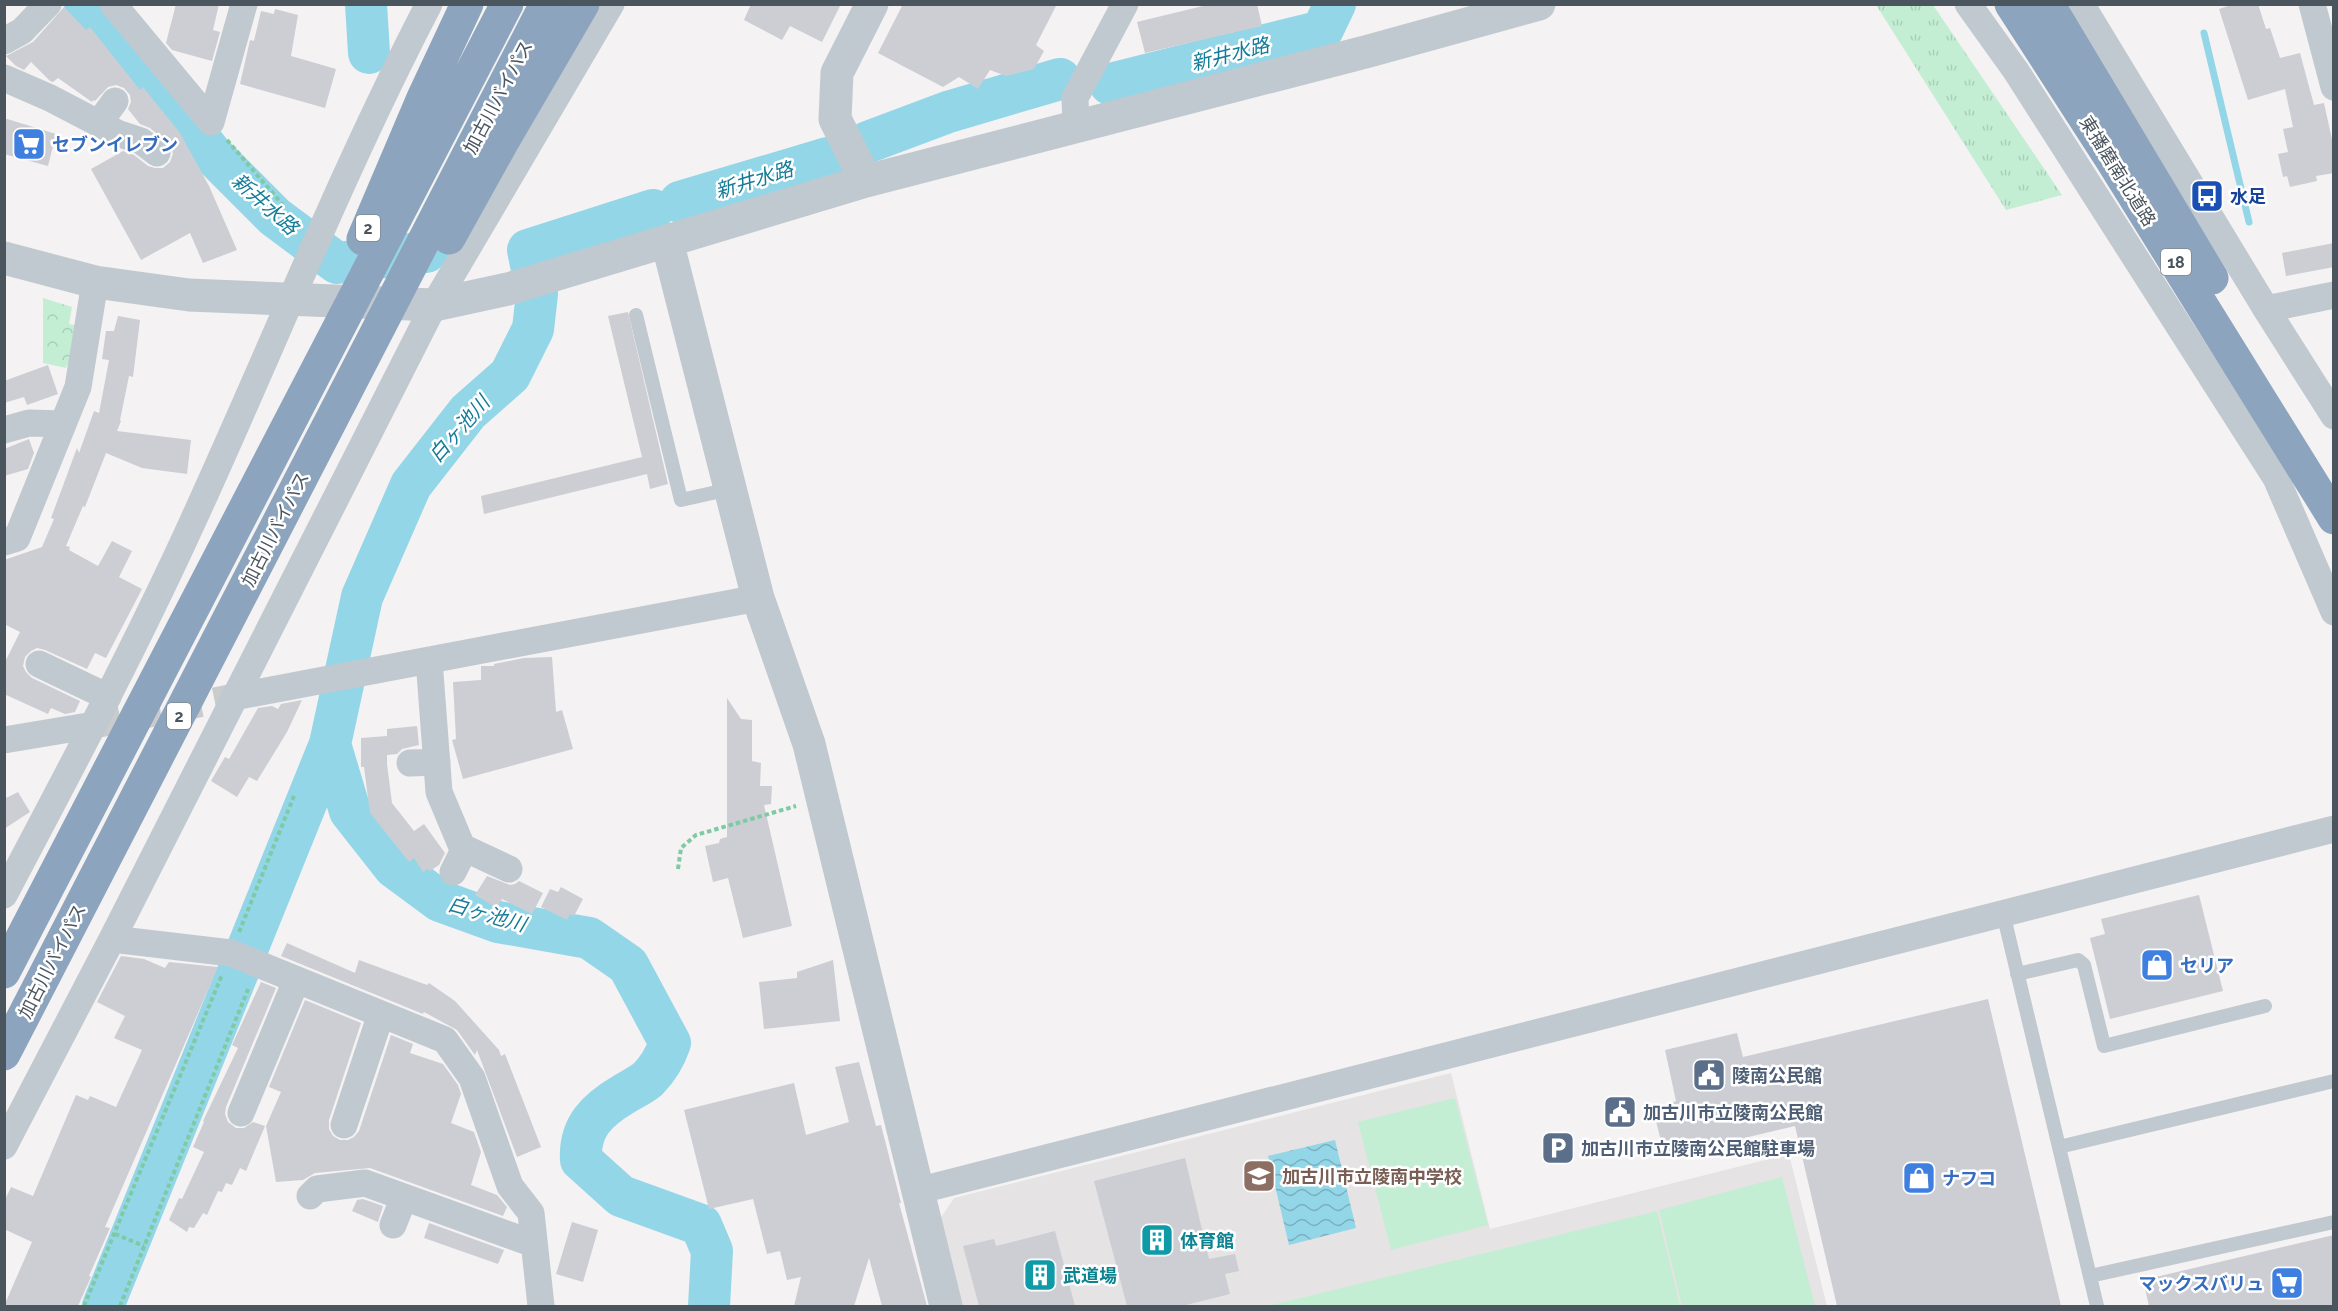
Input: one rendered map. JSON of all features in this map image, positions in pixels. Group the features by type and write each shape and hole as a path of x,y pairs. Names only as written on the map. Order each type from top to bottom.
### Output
{"highway":[{"name":"2","path":"437,106 467,4"},
{"name":"加古川バイパス","path":"4,972 264,470 437,106 507,4"},
{"name":"加古川バイパス","path":"4,1054 352,378 491,135 546,4"},
{"path":"491,135 583,4"},
{"name":"東播磨南北道路","path":"2048,4 2334,480"},
{"name":"東播磨南北道路","path":"2012,6 2111,159 2334,518"}],"street":[{"path":"4,41 22,31 48,4"},
{"path":"113,4 211,122"},
{"path":"211,122 244,4"},
{"path":"4,895 94,725 191,526 377,107 429,4"},
{"path":"4,1146 112,939 434,305 611,4"},
{"path":"866,181 835,119 837,73 872,4"},
{"path":"1076,126 1075,98 1125,4"},
{"path":"4,258 95,282 189,295 434,305 508,289 866,181 1369,51 1539,4"},
{"path":"1968,4 2016,71 2276,478 2334,612"},
{"path":"2081,4 2266,309 2334,416"},
{"path":"2312,4 2332,73"},
{"path":"4,78 141,141 157,153"},
{"path":"99,123 115,101"},
{"path":"667,241 758,598 809,744 946,1306"},
{"path":"4,542 16,538 78,387 95,282"},
{"path":"2266,309 2334,295"},
{"path":"4,430 29,423 63,424"},
{"path":"234,697 758,598"},
{"path":"429,660 439,792 462,847 459,860 509,869"},
{"path":"39,664 108,697"},
{"path":"4,741 94,725"},
{"path":"410,763 436,762"},
{"path":"917,1191 2334,829"},
{"path":"112,939 231,953 445,1040 472,1078 510,1186 531,1213 541,1306"},
{"path":"255,1102 296,981"},
{"path":"344,1125 381,1014"},
{"path":"310,1196 316,1189 365,1182 534,1244"},
{"path":"393,1225 404,1197"}],"lane":[{"path":"636,315 681,500 730,489"},
{"path":"2003,914 2097,1306"},
{"path":"2018,974 2078,960 2084,965 2104,1046 2265,1006"},
{"path":"2059,1147 2334,1082"},
{"path":"2090,1276 2334,1221"}],"path":[{"path":"211,122 283,205"},
{"path":"84,1306 294,796"},
{"path":"678,869 681,849 696,835 801,804"},
{"path":"120,1306 258,964"},
{"path":"115,1234 144,1246"}],"shaded area":[{"name":"加古川市立陵南中学校","path":"1451,1073 1490,1229 1789,1154 1827,1306 961,1306 940,1219 954,1198"}],"green space":[{"path":"1876,5 1933,5 2062,195 2006,210"},
{"path":"43,298 72,307 69,324 78,326 71,366 67,365 66,368 43,363"},
{"path":"1455,1098 1488,1225 1391,1250 1358,1122"},
{"path":"1782,1177 1815,1306 1682,1306 1659,1210"},
{"path":"1657,1211 1680,1306 1268,1306"}],"water":[{"path":"1335,1140 1356,1228 1289,1245 1268,1156"}],"building":[{"path":"176,4 219,4 213,30 220,32 212,61 172,50 166,43"},
{"path":"751,4 841,4 822,42 790,26 782,40 744,20"},
{"path":"903,4 1057,4 1036,45 1044,51 1034,69 1006,76 990,70 978,89 959,77 943,87 878,53"},
{"path":"1211,4 1257,4 1262,26 1145,53 1137,22"},
{"path":"2234,4 2258,4 2266,29 2270,28 2280,58 2300,53 2314,105 2324,103 2334,149 2334,173 2316,176 2317,181 2290,187 2287,176 2283,177 2278,154 2288,152 2283,129 2293,127 2285,89 2248,100 2219,9"},
{"path":"64,7 86,30 90,27 140,90 143,87 180,133 209,186 237,250 203,263 190,233 141,260 91,169 123,151 134,155 148,166 163,168 170,162 173,154 171,146 150,128 140,124 128,109 131,102 130,95 124,88 116,85 108,87 92,102 58,78 53,82 50,81 31,62 24,70 6,56 33,42"},
{"path":"275,9 298,15 291,56 336,69 325,108 240,84 250,40 254,41 261,11 274,14"},
{"name":"セブンイレブン","path":"4,118 56,134 48,166 4,154"},
{"path":"2334,243 2334,267 2286,276 2282,253"},
{"path":"628,312 668,484 650,489 647,474 484,514 481,496 642,457 608,316"},
{"path":"118,316 140,320 133,377 129,376 117,431 191,440 187,474 142,468 106,453 85,507 83,506 66,546 70,547 69,550 98,566 112,541 132,551 119,577 142,589 106,658 95,653 87,669 37,648 25,657 23,666 32,678 80,701 75,712 65,714 51,708 48,714 4,694 4,664 20,632 4,624 4,560 42,547 54,519 51,518 77,448 79,453 94,411 99,413 109,360 102,359 106,331 114,331"},
{"path":"48,365 58,394 27,405 24,397 4,403 4,381"},
{"path":"29,439 34,453 28,469 4,476 4,449"},
{"path":"552,657 556,712 562,710 573,749 463,779 452,740 456,739 453,682 481,680 481,666 494,666 494,664 524,658"},
{"path":"727,698 741,719 752,720 752,761 761,763 760,786 772,786 771,804 764,805 792,926 743,938 728,878 713,882 705,846 719,843 720,839 727,837"},
{"path":"302,700 287,732 257,781 249,777 237,797 211,781 225,757 229,759 258,708 272,706 278,709 281,704"},
{"path":"417,726 419,745 402,749 397,754 387,755 387,764 392,803 414,831 424,824 445,853 439,865 430,871 427,869 423,872 414,858 409,862 370,813 364,767 361,767 361,738 387,736 387,729"},
{"path":"18,792 30,812 4,829 4,799"},
{"path":"487,876 510,885 519,881 543,893 532,914 502,899 497,908 475,895"},
{"path":"561,887 583,899 574,916 570,914 567,920 541,907 550,889 558,892"},
{"name":"セリア","path":"2199,895 2223,991 2110,1019 2090,938 2105,934 2101,919"},
{"path":"287,943 355,973 359,960 427,985 429,983 455,1001 499,1050 501,1056 505,1054 541,1147 517,1157 477,1050 475,1055 457,1030 424,1012 423,1014 281,956"},
{"path":"121,956 144,959 165,968 169,962 218,967 105,1227 110,1228 78,1306 4,1306 32,1242 4,1229 4,1202 11,1187 33,1196 76,1095 88,1100 90,1096 116,1107 142,1050 114,1038 125,1016 97,1002"},
{"path":"833,960 840,1021 764,1029 759,982 797,978 797,972"},
{"path":"261,982 276,988 225,1114 228,1122 236,1128 244,1128 253,1122 265,1126 246,1171 240,1168 232,1185 226,1183 222,1192 218,1191 207,1215 203,1213 194,1228 189,1227 187,1232 169,1220 179,1198 182,1199 204,1152 193,1147 238,1048 232,1045"},
{"name":"ナフコ","path":"1988,999 2061,1306 1837,1306 1795,1126 1665,1157 1653,1109 1676,1101 1665,1050 1737,1033 1743,1057"},
{"path":"305,1000 361,1023 329,1120 329,1129 333,1136 340,1140 348,1140 359,1131 391,1035 413,1044 410,1053 443,1064 458,1085 461,1094 451,1123 474,1132 481,1152 471,1185 497,1195 507,1207 503,1216 370,1168 315,1173 303,1180 276,1182 266,1126 281,1092 269,1087"},
{"path":"859,1062 876,1126 881,1125 927,1306 882,1306 869,1258 854,1306 794,1306 801,1277 787,1280 780,1251 767,1254 753,1199 709,1209 684,1110 794,1083 806,1135 849,1122 835,1067"},
{"name":"体育館","path":"1185,1158 1209,1259 1235,1254 1239,1271 1225,1274 1230,1294 1182,1306 1127,1306 1094,1181"},
{"path":"363,1199 383,1206 378,1222 352,1211 357,1200"},
{"path":"572,1222 598,1230 583,1282 556,1274"},
{"path":"429,1223 504,1250 498,1264 424,1238"},
{"path":"1055,1231 1075,1306 979,1306 963,1246 994,1239 996,1246"},
{"name":"マックスバリュ","path":"2334,1235 2334,1306 2149,1306 2143,1280"}],"waterway":[{"name":"新井水路","path":"85,4 137,59 211,153 275,217 337,263 426,252 441,229"},
{"name":"白ヶ池川","path":"366,4 369,53"},
{"name":"新井水路","path":"1110,84 1322,31 1335,4"},
{"path":"2204,33 2249,222"},
{"name":"新井水路","path":"868,142 948,112 1060,79"},
{"name":"新井水路","path":"680,202 828,158"},
{"name":"白ヶ池川","path":"653,210 528,250 537,294 533,329 510,375 468,412 411,485 362,597 330,744 350,811 394,867 440,901 498,922 589,938 628,965 670,1043 661,1062 648,1079 598,1113 583,1138 581,1160 621,1196 701,1225 712,1251 709,1306"},
{"path":"103,1306 330,744"}],"tunnel":[{"path":"94,725 234,697"}],"place":[{"name":"セブンイレブン","path":"29,144"},
{"name":"水足","path":"2207,196"},
{"name":"セリア","path":"2157,965"},
{"name":"陵南公民館","path":"1709,1075"},
{"name":"加古川市立陵南公民館","path":"1620,1112"},
{"name":"加古川市立陵南公民館駐車場","path":"1558,1148"},
{"name":"加古川市立陵南中学校","path":"1259,1176"},
{"name":"ナフコ","path":"1919,1178"},
{"name":"体育館","path":"1157,1240"},
{"name":"武道場","path":"1040,1275"},
{"name":"マックスバリュ","path":"2287,1283"}]}
